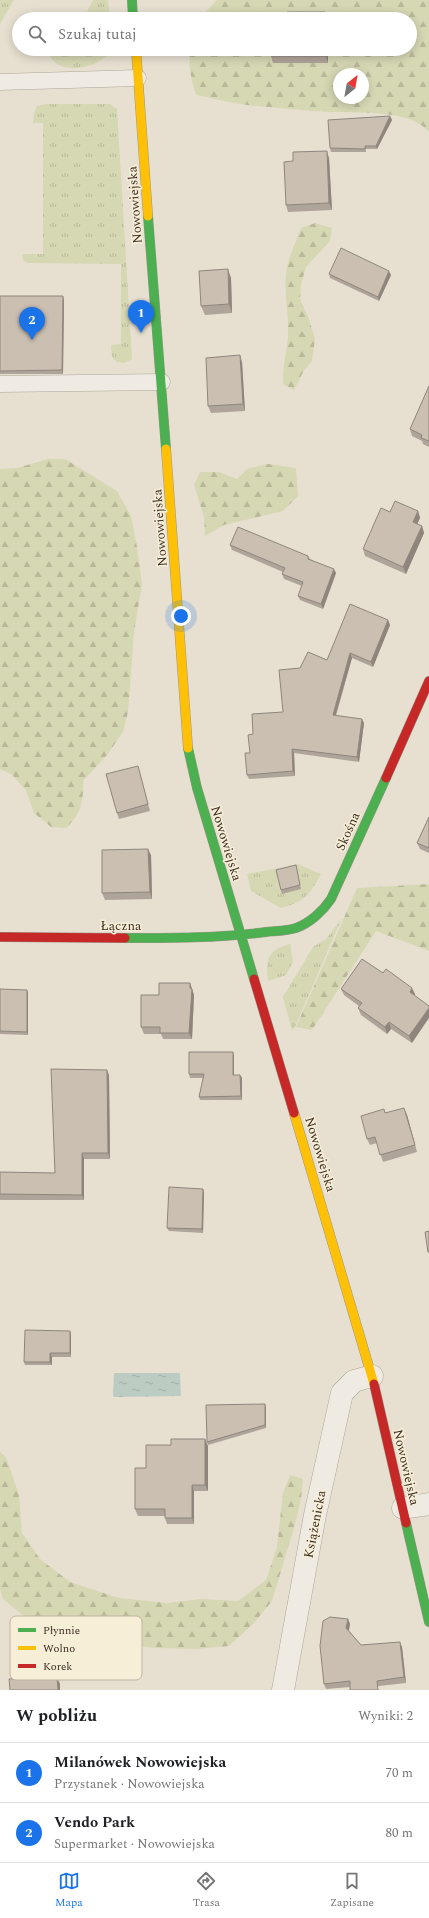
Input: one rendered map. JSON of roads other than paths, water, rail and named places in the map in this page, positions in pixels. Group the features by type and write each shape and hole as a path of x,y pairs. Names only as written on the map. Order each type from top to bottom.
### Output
{"street":[{"path":"132,0 133,12"},
{"name":"Nowowiejska","path":"136,56 162,382 188,747 198,788 241,935 372,1376 429,1622"},
{"name":"Skośna","path":"241,935 296,928 306,924 325,908 338,884 429,681"},
{"name":"Łączna","path":"0,937 175,938 241,935"},
{"name":"Książenicka","path":"283,1690 315,1514 342,1393 354,1381 372,1376"},
{"path":"403,1508 429,1504"}],"lane":[{"path":"0,82 138,78"},
{"path":"0,384 162,382"}],"water":[{"path":"114,1373 180,1373 181,1396 115,1397 113,1396"}],"place":[{"name":"Milanówek Nowowiejska","path":"141,333"},
{"name":"Vendo Park","path":"32,340"}]}
